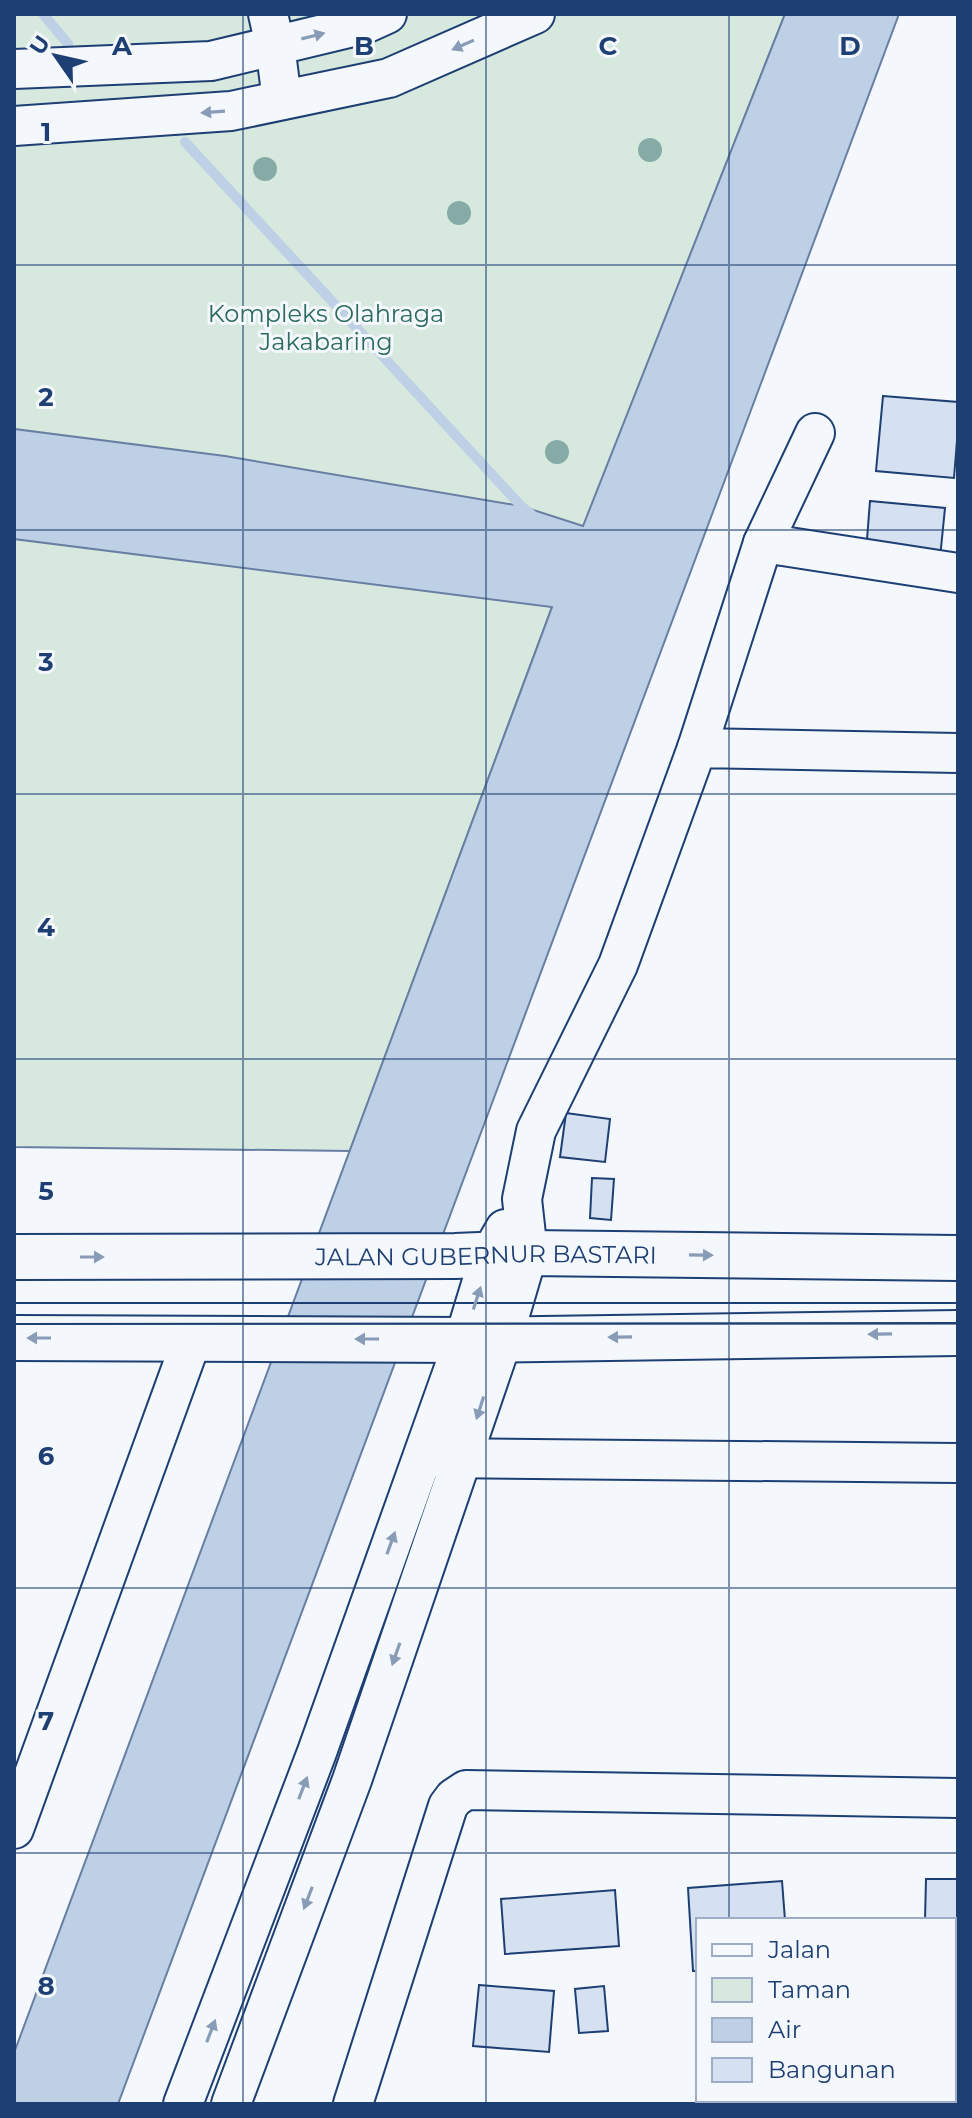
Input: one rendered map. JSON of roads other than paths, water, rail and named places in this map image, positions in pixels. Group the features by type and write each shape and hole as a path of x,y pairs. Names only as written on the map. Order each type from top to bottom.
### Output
{"highway":[{"name":"JALAN GUBERNUR BASTARI","path":"14,1257 491,1255 958,1258"},
{"path":"14,1338 470,1339 958,1333"}],"street":[{"path":"14,69 211,61 271,30 365,24 387,14"},
{"path":"14,126 231,111 389,78 535,14"},
{"path":"271,30 282,100"},
{"path":"183,2104 317,1752 422,1458 470,1339 491,1255 522,1199 536,1131 618,965 697,748 763,543 815,433"},
{"path":"763,543 958,573"},
{"path":"697,748 958,753"},
{"path":"14,1829 192,1339"},
{"path":"231,2104 352,1780 464,1458 470,1339"},
{"path":"422,1458 958,1463"},
{"path":"353,2104 448,1806 466,1790 958,1798"}],"water":[{"path":"785,14 899,14 118,2104 14,2104 14,2053 552,607 14,539 14,429 225,456 521,506 583,526"}],"waterway":[{"path":"43,14 68,44"},
{"path":"185,142 531,514"}],"tram line":[{"path":"14,1303 958,1303"},
{"path":"14,1324 958,1323"}],"park label":[{"name":"Kompleks Olahraga Jakabaring","path":"326,327"}]}
